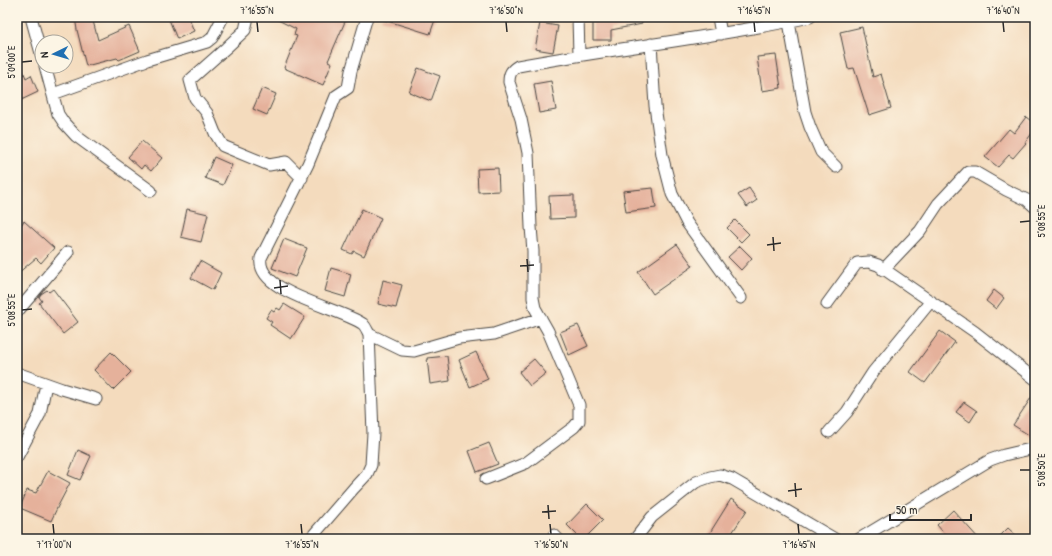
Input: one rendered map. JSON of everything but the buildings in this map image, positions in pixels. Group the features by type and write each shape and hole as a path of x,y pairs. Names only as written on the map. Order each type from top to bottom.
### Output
{"street":[{"path":"31,17 36,34"},
{"path":"53,94 147,60 207,42 212,38 223,17"},
{"path":"248,17 245,30 190,80 196,98 207,113 215,133 223,146 270,165 286,162 302,178"},
{"path":"310,539 367,474 371,466 373,433 369,334 362,324 330,309 300,298 273,283 266,276 260,265 261,258 302,178 336,96 348,88 351,71 367,17"},
{"path":"578,17 579,55"},
{"path":"718,17 721,34"},
{"path":"486,479 526,463 574,427 578,421 579,405 548,331 535,308 533,298 533,250 530,227 528,153 521,119 508,82 512,70 518,66 579,55 721,34 810,17"},
{"path":"789,22 805,112 821,152 836,167"},
{"path":"651,44 654,106 662,155 672,194 687,224 741,298"},
{"path":"47,74 58,114 64,124 76,136 151,191"},
{"path":"883,270 920,231 938,204 968,172 975,172 1027,200 1035,207"},
{"path":"17,312 68,252"},
{"path":"827,304 857,262 869,262 878,265 883,270 975,332 1035,379"},
{"path":"830,432 847,412 873,372 931,302"},
{"path":"369,334 402,350 414,351 459,338 494,334 541,318"},
{"path":"17,373 46,384 96,399"},
{"path":"17,457 40,414 46,384"},
{"path":"859,539 990,460 1004,455 1035,448"},
{"path":"635,539 652,517 696,482 710,476 720,475 732,479 835,539"}]}
